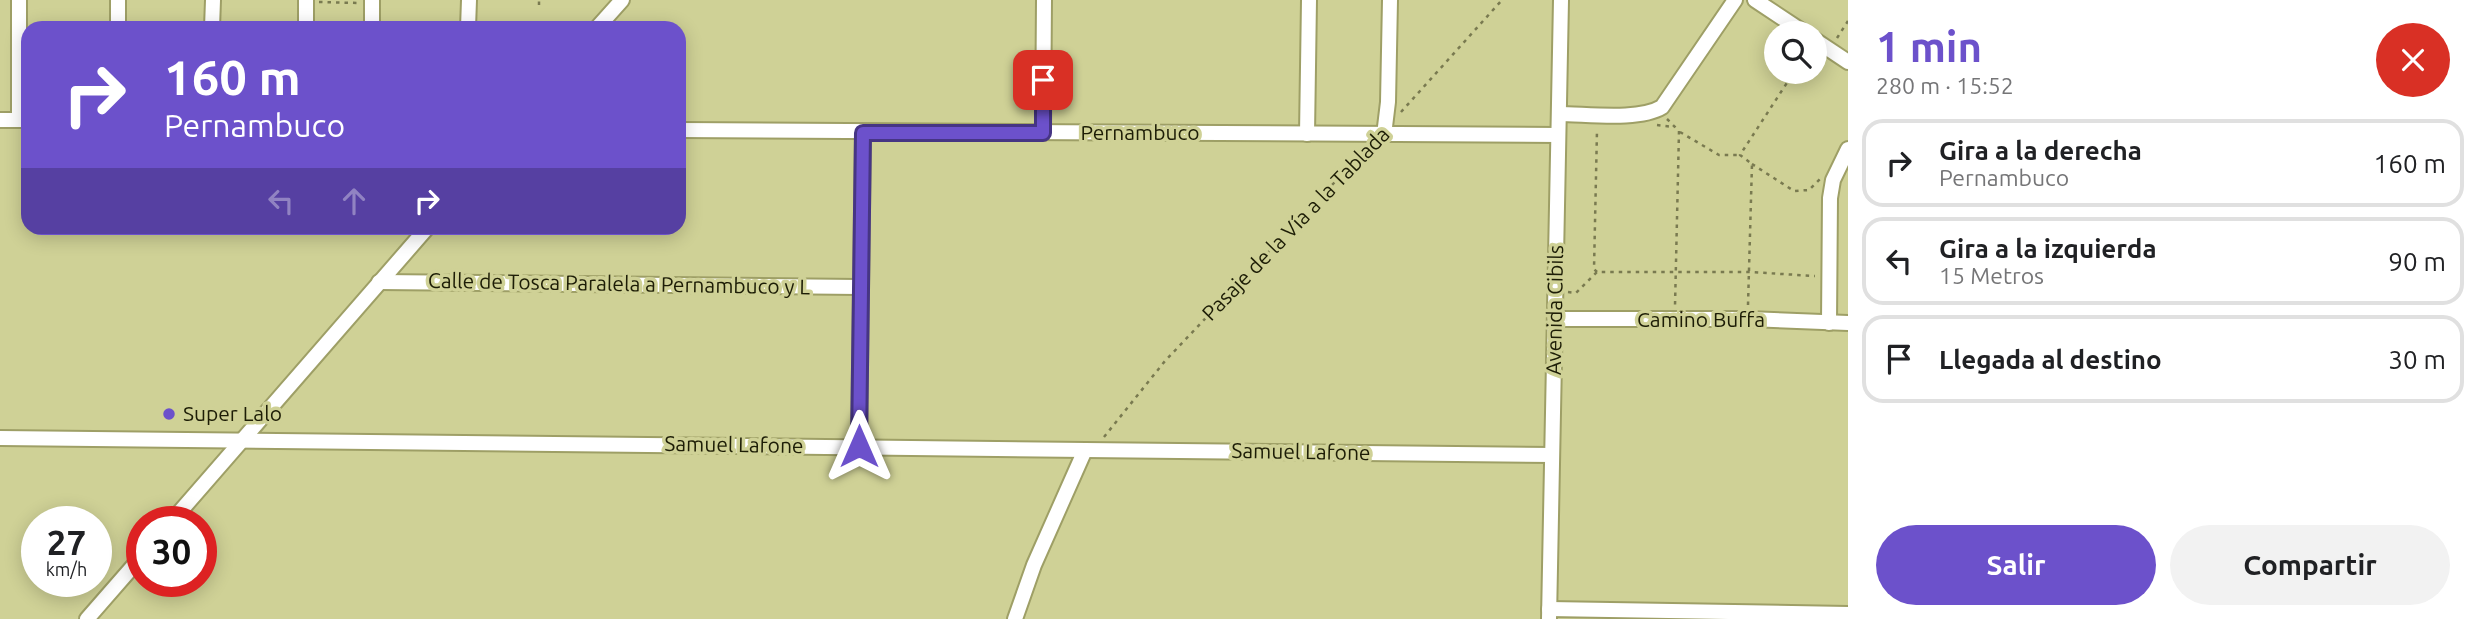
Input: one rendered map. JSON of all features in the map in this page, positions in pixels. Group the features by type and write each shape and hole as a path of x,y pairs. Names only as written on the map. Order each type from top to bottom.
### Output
{"street":[{"path":"19,0 21,60"},
{"path":"118,0 118,21"},
{"path":"212,21 213,0"},
{"path":"468,21 469,0"},
{"path":"603,21 622,0"},
{"path":"1043,133 1044,0"},
{"path":"1307,134 1309,0"},
{"path":"1384,135 1388,102 1390,0"},
{"name":"Avenida Cibils","path":"1549,614 1560,0"},
{"path":"1755,0 1787,21"},
{"path":"306,1 306,21"},
{"path":"372,1 372,21"},
{"path":"1559,114 1653,113 1662,107 1734,1"},
{"path":"1829,49 1848,62"},
{"path":"0,120 21,120"},
{"name":"Pernambuco","path":"686,130 1558,135"},
{"path":"859,446 863,133"},
{"path":"1829,323 1829,198 1836,173 1848,149"},
{"path":"185,506 420,235"},
{"name":"Calle de Tosca Paralela a Pernambuco y L","path":"379,282 859,287"},
{"name":"Camino Buffa","path":"1555,319 1748,318 1848,323"},
{"name":"Samuel Lafone","path":"0,438 1552,455"},
{"path":"1015,619 1034,565 1090,450"},
{"path":"87,619 126,574"},
{"path":"1549,614 1848,614"}],"path":[{"path":"539,0 539,5"},
{"name":"Pasaje de la Vía a la Tablada","path":"1400,114 1502,0"},
{"path":"306,1 372,1"},
{"path":"1829,49 1848,21"},
{"path":"1740,155 1786,84"},
{"path":"1662,107 1663,114 1679,131 1719,155 1740,155 1794,191 1809,190 1825,173 1836,173"},
{"path":"1597,272 1594,269 1598,114"},
{"path":"1675,320 1679,131"},
{"name":"Pasaje de la Vía a la Tablada","path":"1090,450 1165,361 1384,135"},
{"path":"1748,318 1752,164"},
{"path":"1555,292 1576,293 1597,272 1749,272 1829,277"}],"place":[{"name":"Super Lalo","path":"169,414"}],"route":[{"path":"859,446 863,133 1043,133 1043,80"}]}
